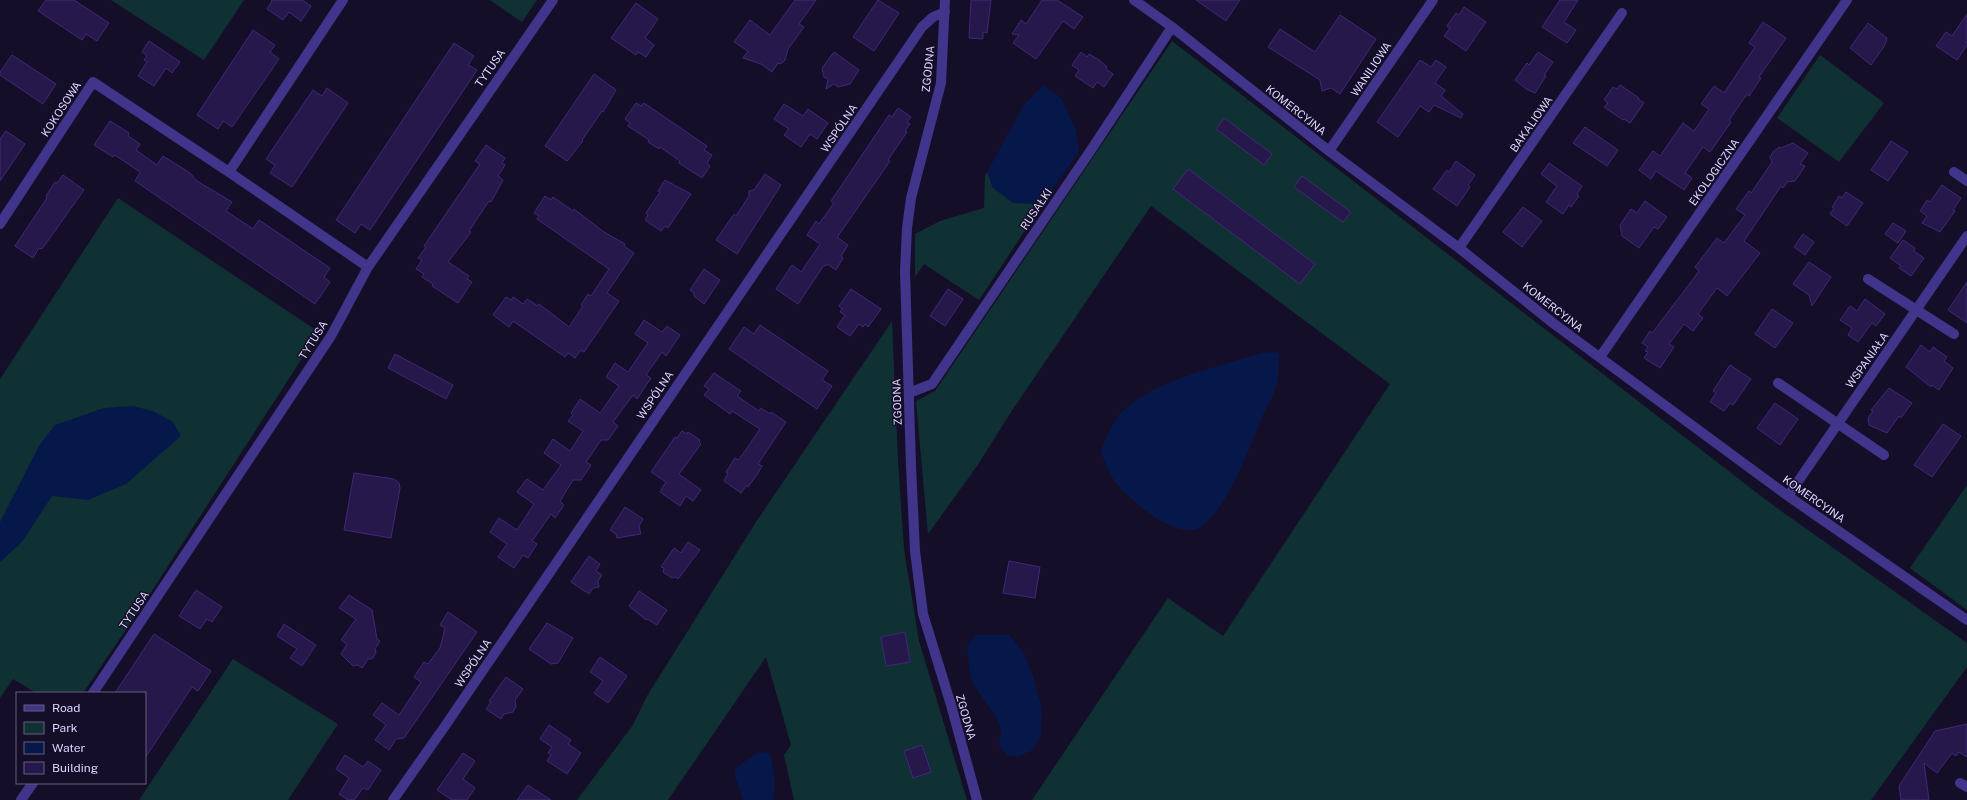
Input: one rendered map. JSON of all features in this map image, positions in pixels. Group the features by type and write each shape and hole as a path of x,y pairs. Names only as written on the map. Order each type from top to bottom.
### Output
{"street":[{"path":"229,172 343,0"},
{"name":"TYTUSA","path":"94,692 331,336 368,267 553,0"},
{"name":"ZGODNA","path":"945,0 941,83 911,198 906,228 905,272 915,551 923,614 951,705 976,800"},
{"name":"KOMERCYJNA","path":"1134,0 1172,27 1329,151 1459,248 1553,323 1788,496 1967,620"},
{"name":"WANILIOWA","path":"1329,151 1433,0"},
{"name":"EKOLOGICZNA","path":"1600,357 1847,0"},
{"name":"WSPÓLNA","path":"393,800 922,27 933,17 945,12"},
{"name":"BAKALIOWA","path":"1459,248 1622,13"},
{"name":"RUSAŁKI","path":"909,393 932,384 1091,150 1172,27"},
{"name":"KOKOSOWA","path":"0,224 93,82 229,172 368,267"},
{"path":"1954,172 1967,181"},
{"name":"WSPANIAŁA","path":"1788,496 1967,236"},
{"path":"1868,279 1954,334"},
{"path":"1778,383 1884,455"},
{"path":"21,800 32,784"}],"green space":[{"path":"111,0 244,0 204,60"},
{"path":"490,0 537,0 522,22"},
{"path":"1172,41 1770,503 1967,643 1967,667 1871,800 1032,800 1168,598 1223,636 1390,384 1151,206 1011,412 977,466 928,534 916,401 935,391"},
{"path":"1820,55 1884,103 1839,162 1777,118"},
{"path":"987,172 993,188 1033,204 1049,194 979,300 924,264 915,277 915,234 940,221 984,208 985,176"},
{"path":"118,198 319,332 148,597 84,692 34,692 13,679 0,698 0,379"},
{"path":"892,321 898,461 904,549 919,641 967,800 794,800 784,755 791,745 766,657 668,800 577,800 633,725 647,696 756,522"},
{"path":"1967,485 1967,610 1910,568"},
{"path":"233,659 338,724 288,800 139,800"}],"water":[{"path":"1043,85 1061,98 1076,130 1079,152 1049,194 1033,204 1013,203 993,188 987,172 1024,105"},
{"path":"1276,352 1279,354 1277,384 1274,392 1234,482 1214,515 1203,526 1192,530 1173,527 1145,510 1117,485 1109,471 1101,451 1115,421 1121,413 1134,402 1168,383 1206,369 1261,353"},
{"path":"133,406 153,411 173,422 181,436 126,484 88,500 52,496 22,542 0,562 0,522 40,444 55,425 104,408"},
{"path":"976,635 1009,635 1024,653 1033,676 1042,709 1041,735 1033,750 1019,756 1008,756 999,746 1001,731 998,720 973,684 969,668 967,645"},
{"path":"758,752 770,753 775,782 773,800 743,800 734,772 736,768"}],"building":[{"path":"46,0 74,0 109,23 97,41 86,34 82,40 38,11"},
{"path":"271,0 302,0 311,6 301,21 289,12 283,20 267,9 272,1"},
{"path":"795,0 816,0 799,24 804,27 788,49 785,60 781,64 778,63 772,72 761,64 743,58 748,51 734,42 750,20 770,35"},
{"path":"878,0 899,13 874,51 853,37"},
{"path":"971,0 991,0 987,33 983,32 983,39 969,38"},
{"path":"1042,0 1057,0 1083,17 1074,29 1063,21 1036,59 1013,43 1019,35 1012,34 1021,20 1026,24"},
{"path":"1196,0 1240,0 1226,21"},
{"path":"1560,0 1578,0 1564,22 1576,30 1567,43 1542,27"},
{"path":"636,3 658,19 645,38 654,45 646,57 638,52 636,55 611,38"},
{"path":"1464,7 1486,22 1466,51 1444,36 1450,28 1447,26 1456,13 1459,15"},
{"path":"1967,14 1967,45 1957,60 1936,46 1946,32 1952,36"},
{"path":"1340,15 1376,39 1340,94 1331,88 1322,91 1320,80 1268,47 1280,29 1315,52"},
{"path":"1763,22 1786,38 1759,77 1761,78 1749,96 1747,94 1729,120 1731,122 1710,152 1703,147 1685,173 1692,178 1684,190 1656,171 1651,179 1639,170 1653,151 1660,156 1683,123 1694,131 1709,109 1701,104 1714,86 1724,93 1755,47 1749,43"},
{"path":"1868,23 1887,38 1885,45 1871,65 1850,48"},
{"path":"253,30 275,45 270,52 279,59 232,127 223,121 218,129 197,115"},
{"path":"149,41 180,62 172,73 166,68 154,86 138,76 147,62 144,60 147,56 142,52"},
{"path":"454,43 474,56 468,65 477,70 370,230 361,224 355,233 336,220"},
{"path":"834,52 859,70 850,84 838,87 834,84 826,89 828,79 824,77 822,68"},
{"path":"1081,52 1087,57 1089,54 1099,60 1107,67 1106,69 1113,74 1104,87 1097,82 1093,88 1075,76 1079,70 1072,65"},
{"path":"1538,52 1553,62 1544,75 1546,76 1535,93 1526,89 1515,80 1527,63 1529,65"},
{"path":"12,55 56,84 43,104 0,75 0,72"},
{"path":"1420,60 1431,67 1436,60 1446,67 1435,83 1445,90 1441,96 1463,114 1461,118 1434,105 1429,112 1420,106 1398,137 1377,122"},
{"path":"594,74 616,90 603,112 602,111 582,140 583,141 567,161 545,146"},
{"path":"1620,85 1644,103 1630,123 1604,107 1608,103 1604,100 1613,87 1617,89"},
{"path":"327,88 348,103 292,187 270,173 275,165 266,159 313,90 322,96"},
{"path":"636,103 641,106 644,103 707,146 704,150 712,155 707,163 710,166 702,178 679,163 680,161 660,147 659,149 648,142 649,140 628,126 630,123 625,119"},
{"path":"784,104 803,116 808,109 828,123 817,139 810,134 801,147 784,135 789,129 774,119"},
{"path":"898,108 911,117 907,122 910,124 905,131 907,132 888,160 890,161 838,236 838,238 848,245 841,256 843,258 836,270 827,264 826,266 824,265 798,304 776,289 792,265 801,272 820,244 807,235 816,221 819,224 834,203 831,201 889,115 892,117"},
{"path":"1224,118 1272,154 1264,165 1216,129"},
{"path":"110,121 129,133 128,136 140,144 136,150 157,165 163,156 190,173 197,181 232,202 226,211 253,229 259,220 330,268 324,277 330,282 315,304 135,181 140,172 115,155 113,157 94,145"},
{"path":"1585,127 1618,150 1607,166 1573,143"},
{"path":"6,131 25,144 0,181 0,139"},
{"path":"1891,141 1908,152 1888,181 1871,170"},
{"path":"1793,143 1808,153 1800,164 1805,166 1795,181 1787,182 1783,188 1781,186 1744,241 1760,253 1727,296 1717,288 1698,314 1703,318 1693,331 1684,324 1669,344 1674,347 1660,368 1644,358 1648,352 1645,351 1648,347 1642,343 1650,331 1652,333 1699,271 1695,267 1717,238 1724,243 1745,215 1736,209 1749,191 1751,193 1772,162 1770,157 1773,152 1779,147 1781,148"},
{"path":"486,145 505,158 502,163 505,165 498,176 503,180 491,202 489,201 469,231 471,232 448,262 469,276 467,279 472,282 458,303 432,286 433,284 422,277 424,274 416,269 422,260 418,258 426,247 424,246 480,164 475,161"},
{"path":"1456,161 1475,175 1468,185 1470,187 1457,206 1433,189 1447,170 1449,172"},
{"path":"1549,163 1582,186 1577,194 1579,196 1571,207 1569,205 1563,214 1546,202 1557,186 1541,174"},
{"path":"1188,169 1315,264 1300,284 1173,189"},
{"path":"765,174 781,185 737,254 716,240 734,214 736,216 749,196 749,191 754,190"},
{"path":"63,175 84,190 42,249 39,248 33,258 15,246 47,198 46,196 55,182 57,183"},
{"path":"1302,176 1351,212 1343,222 1294,187"},
{"path":"665,180 691,194 668,228 665,226 661,231 645,220 648,215 646,213 660,192 658,191"},
{"path":"1942,185 1961,198 1953,210 1955,211 1940,232 1922,223 1927,216 1920,211 1927,200 1930,202"},
{"path":"1846,192 1863,203 1847,226 1830,214 1834,208 1832,207 1839,196 1842,198"},
{"path":"545,196 551,200 553,197 573,211 574,209 604,232 625,244 624,246 634,253 607,293 619,301 584,352 581,350 575,358 568,353 565,357 513,321 509,327 493,315 506,297 511,300 513,297 523,304 527,299 538,306 539,304 569,327 583,306 581,305 588,294 591,296 609,269 537,219 539,216 534,213"},
{"path":"1645,201 1667,217 1658,229 1654,227 1639,248 1622,236 1620,225 1631,209 1637,213"},
{"path":"1523,207 1542,221 1522,247 1503,232"},
{"path":"1893,223 1906,231 1898,243 1885,234"},
{"path":"1803,234 1814,242 1805,255 1794,247"},
{"path":"1903,240 1915,248 1914,251 1924,258 1911,276 1899,268 1901,266 1890,258"},
{"path":"1809,262 1831,277 1812,306 1809,295 1793,284"},
{"path":"704,269 720,280 704,304 694,296 694,293 690,290"},
{"path":"1967,282 1967,323 1948,310"},
{"path":"851,289 881,309 868,327 865,324 863,327 859,324 850,336 837,327 845,315 840,312 842,309 839,306"},
{"path":"948,289 963,299 945,326 930,316"},
{"path":"1865,299 1885,314 1876,326 1872,323 1858,342 1848,335 1852,328 1840,320 1850,306 1857,311"},
{"path":"1772,309 1793,323 1775,348 1755,334"},
{"path":"644,320 662,332 667,326 680,335 666,356 662,352 646,375 651,378 637,399 633,395 613,422 618,426 608,440 601,440 586,462 591,465 581,480 573,480 560,501 564,505 555,518 551,514 532,541 537,544 528,558 523,555 514,568 498,557 507,544 490,532 499,518 517,530 534,504 517,492 527,479 543,490 561,465 544,453 553,439 570,451 583,431 568,421 573,415 571,413 580,399 600,413 619,386 606,377 615,363 628,372 648,343 635,334"},
{"path":"760,325 828,371 822,380 832,386 817,409 729,349 744,327 754,334"},
{"path":"1921,345 1930,352 1933,347 1947,357 1944,361 1953,368 1939,390 1932,385 1931,387 1906,367"},
{"path":"395,354 453,385 446,399 388,368"},
{"path":"1730,365 1751,379 1733,405 1730,403 1724,411 1710,402 1716,393 1713,391"},
{"path":"714,373 741,391 737,396 759,411 761,408 770,414 771,412 786,422 758,464 762,466 758,473 748,487 746,486 741,493 724,481 728,473 726,472 735,458 738,460 743,454 760,429 732,411 730,414 704,395 709,389 704,386"},
{"path":"1889,388 1912,403 1901,418 1899,416 1887,433 1869,425 1868,418 1873,411 1871,410"},
{"path":"1775,403 1798,419 1780,445 1757,428"},
{"path":"1943,424 1961,436 1932,477 1914,465"},
{"path":"682,431 687,434 688,432 700,440 699,442 701,444 679,474 701,490 693,501 686,496 680,506 660,492 666,482 651,472 675,437 677,438"},
{"path":"354,473 394,479 399,483 400,488 391,538 344,530"},
{"path":"625,507 643,519 639,526 641,534 617,538 616,534 610,530"},
{"path":"688,542 700,550 678,579 676,577 672,578 663,572 664,568 661,567 674,548 681,553"},
{"path":"589,556 600,564 596,571 602,575 598,581 599,587 593,588 589,594 571,582"},
{"path":"1009,561 1040,567 1035,598 1003,593"},
{"path":"196,590 222,607 212,622 207,619 200,629 179,616"},
{"path":"639,591 667,610 657,625 647,619 646,620 629,606"},
{"path":"349,595 372,610 377,639 380,641 375,649 376,653 372,659 368,659 362,668 358,665 353,666 341,654 347,644 341,640 356,619 339,608"},
{"path":"448,612 477,632 404,738 396,739 389,750 375,740 386,725 373,715 382,703 399,715 421,682 414,677 424,662 428,664 440,648 445,628 440,625"},
{"path":"547,623 573,638 558,663 551,664 529,649"},
{"path":"284,624 316,645 302,666 290,658 297,649 277,636"},
{"path":"905,632 910,662 886,666 881,637"},
{"path":"154,634 211,671 198,691 192,687 146,756 146,692 116,692"},
{"path":"600,657 627,676 608,703 594,693 603,681 590,672"},
{"path":"506,677 523,689 515,700 516,707 513,712 504,714 501,719 486,709 491,702 489,701"},
{"path":"1967,724 1967,757 1959,752 1956,756 1952,753 1937,773 1924,763 1929,800 1901,800 1899,786 1935,731"},
{"path":"549,725 571,740 568,744 581,753 567,774 547,761 551,755 548,753 552,747 540,739"},
{"path":"922,745 931,772 913,778 904,751"},
{"path":"463,753 475,761 463,779 475,788 467,800 452,800 437,790"},
{"path":"345,755 363,767 368,761 381,770 368,790 363,788 354,800 348,800 339,794 349,778 336,769"},
{"path":"528,785 534,789 551,800 517,800"}]}
